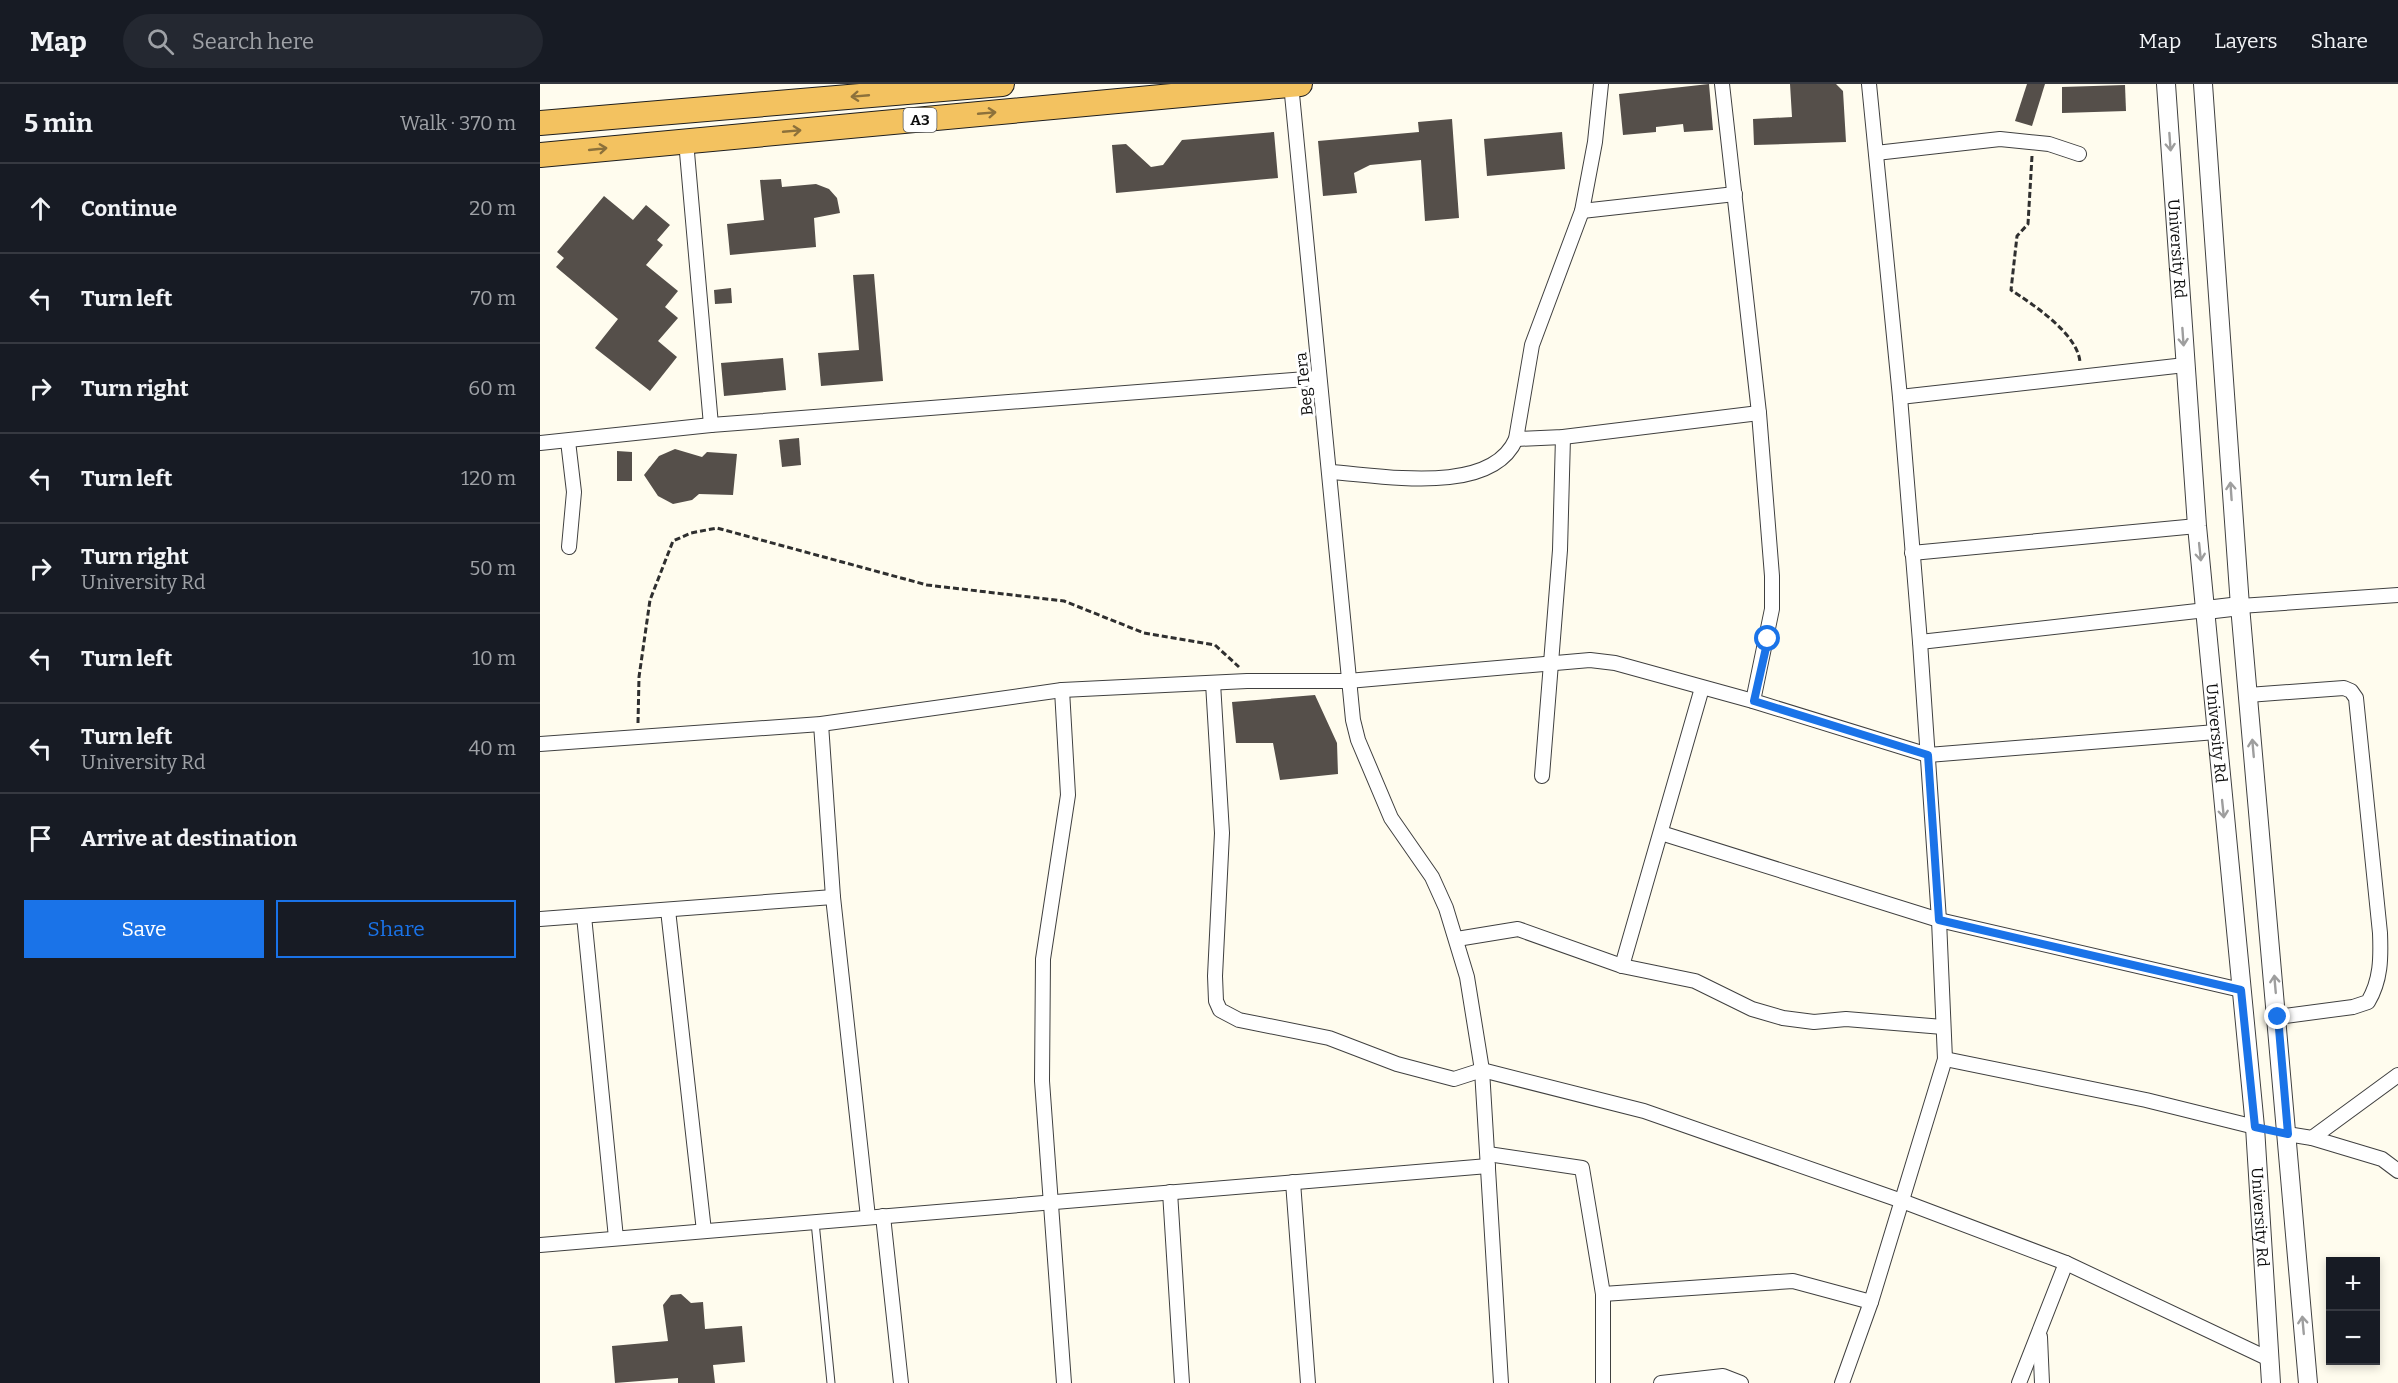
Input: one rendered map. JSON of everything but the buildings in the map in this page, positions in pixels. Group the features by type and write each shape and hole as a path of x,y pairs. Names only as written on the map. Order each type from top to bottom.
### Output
{"highway":[{"name":"A3","path":"540,123 1002,84"},
{"name":"A3","path":"540,155 1300,84"},
{"path":"759,104 762,134"},
{"path":"655,113 658,143"}],"street":[{"name":"Beg Tera","path":"1291,84 1353,720 1365,759 1391,818 1432,877 1457,939 1467,977 1482,1070 1502,1383"},
{"path":"1330,472 1436,480 1461,477 1495,462 1512,450 1516,440 1532,345 1582,211 1595,142 1600,84"},
{"path":"1722,84 1759,413 1772,609 1754,701"},
{"path":"1842,1383 1871,1302 1945,1059 1939,920 1920,642 1900,397 1869,84"},
{"name":"University Rd","path":"2166,84 2197,526 2255,1127 2271,1383"},
{"name":"University Rd","path":"2203,84 2240,606 2278,1017 2308,1383"},
{"path":"1876,153 2000,139 2032,142 2079,154"},
{"path":"686,141 711,425"},
{"path":"1582,211 1735,194"},
{"path":"1900,397 2185,365"},
{"path":"540,443 711,425 1319,378"},
{"path":"1516,440 1563,437 1759,413"},
{"path":"1542,776 1560,550 1563,437"},
{"path":"568,441 574,492 569,547"},
{"path":"1912,553 2197,526"},
{"path":"1920,642 2240,606 2398,595"},
{"path":"540,744 637,735 821,724 1062,690 1247,681 1348,681 1602,661 1754,701 1928,755 2216,732"},
{"path":"1213,683 1221,801 1215,976 1216,1001 1220,1010 1239,1020 1329,1038 1397,1064 1454,1078 1482,1070 1644,1112 1902,1201 2066,1263 2269,1359"},
{"path":"1622,966 1702,688"},
{"path":"2248,695 2344,688 2351,691 2356,698 2380,933 2381,962 2375,989 2368,1002 2353,1007 2278,1017"},
{"path":"1062,690 1068,795 1043,959 1041,1020 1042,1081 1065,1383"},
{"path":"821,724 833,897 868,1217"},
{"path":"1660,833 1939,920 2241,990"},
{"path":"540,919 833,897"},
{"path":"668,910 704,1231"},
{"path":"584,916 616,1238"},
{"path":"1457,939 1518,929 1622,966 1695,981 1752,1009 1783,1018 1943,1027"},
{"path":"1945,1059 2146,1100 2255,1127 2312,1138 2382,1159 2398,1171"},
{"path":"2312,1138 2398,1075"},
{"path":"540,1245 1293,1182 1488,1160 1582,1168 1603,1294 1603,1383"},
{"path":"1293,1182 1308,1383"},
{"path":"1170,1192 1182,1383"},
{"path":"884,1216 901,1383"},
{"path":"2019,1383 2066,1263"},
{"path":"1603,1294 1793,1281 1871,1302"},
{"path":"2040,1332 2042,1383"},
{"path":"1663,1383 1723,1376 1741,1383"}],"lane":[{"path":"815,1222 831,1383"}],"path":[{"path":"2032,142 2028,224 2017,236 2012,290 2036,307 2074,345 2079,352 2080,376"},
{"path":"637,735 639,677 650,600 674,541 691,533 717,528 927,585 1064,602 1144,633 1215,645 1237,663 1247,681"}],"route":[{"path":"1768,639 1754,701 1928,755 1939,920 2241,990 2255,1127 2288,1134 2278,1017"}]}
